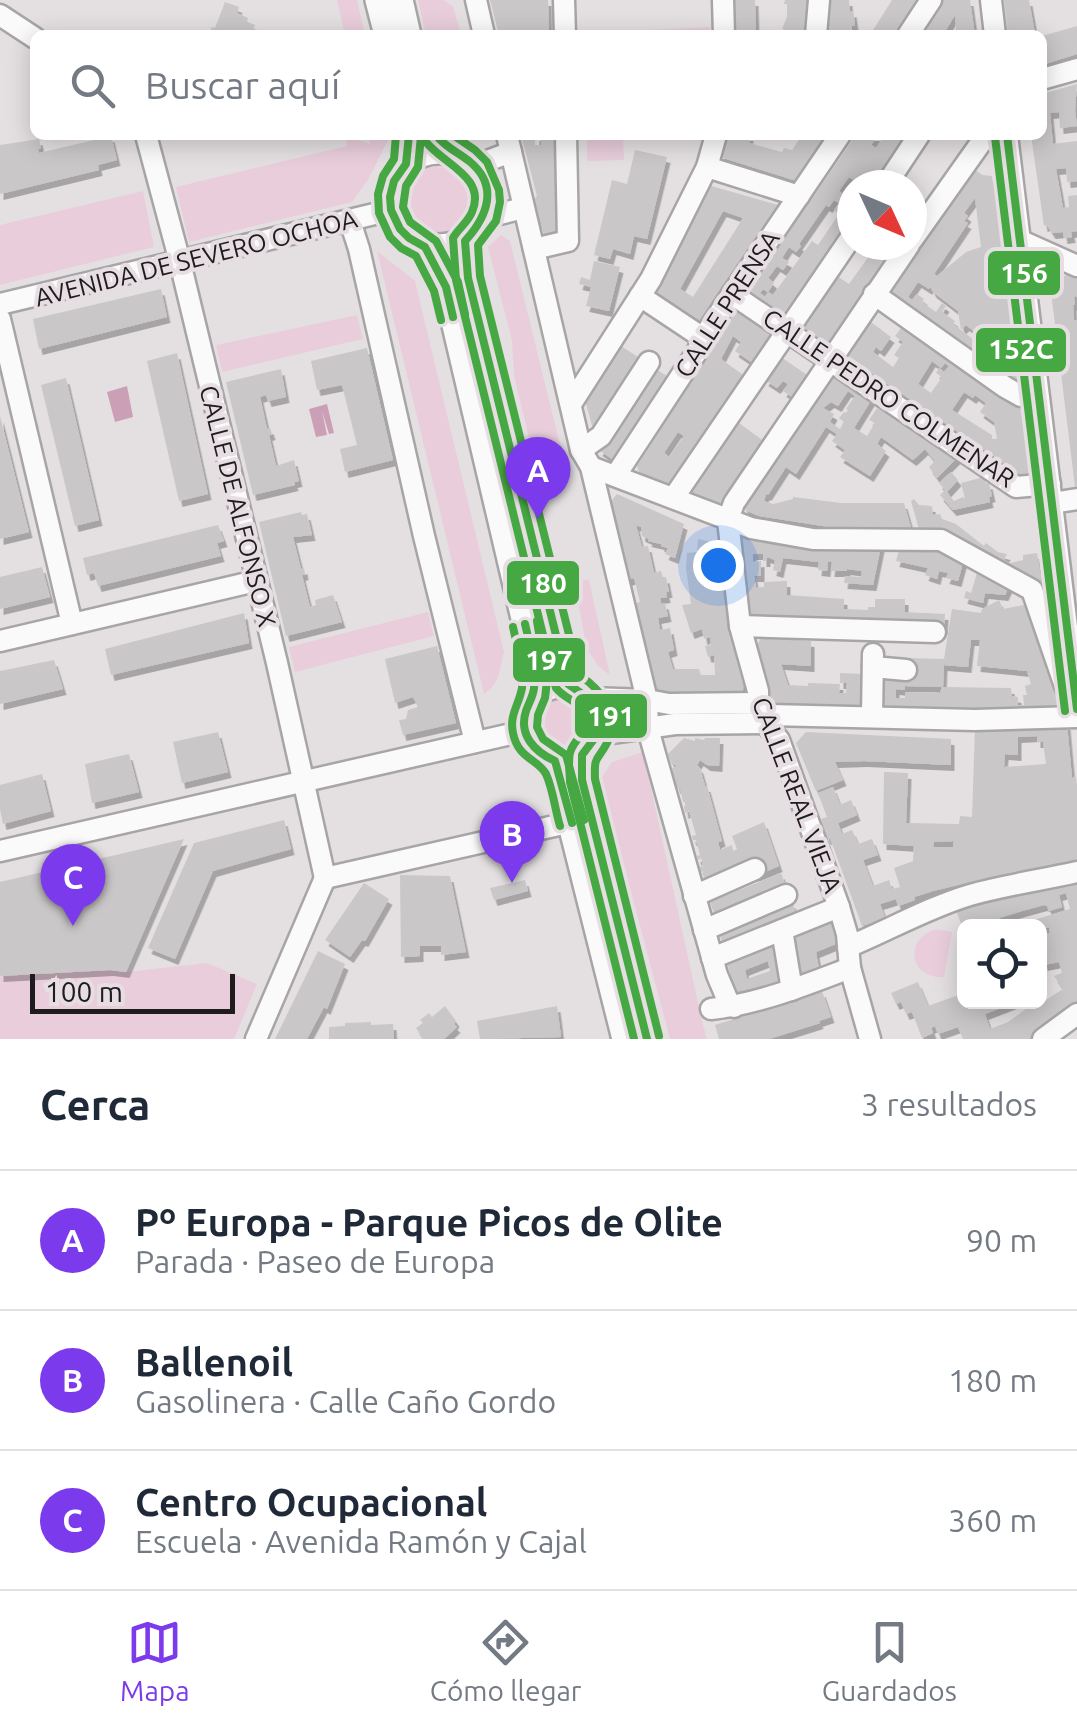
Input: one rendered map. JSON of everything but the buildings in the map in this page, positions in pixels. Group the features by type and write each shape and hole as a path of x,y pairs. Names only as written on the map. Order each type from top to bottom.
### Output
{"main road":[{"path":"378,0 386,30"},
{"path":"400,0 407,30"},
{"path":"406,164 409,140"},
{"path":"442,140 465,160 484,180 484,218 465,241 451,247 426,247 409,238 391,210 390,197 394,181 406,164 438,151 465,160"},
{"path":"465,241 468,278 568,684"},
{"path":"426,247 446,287 533,658 534,695 524,716 524,731 533,749 556,761 569,761 590,745"},
{"path":"534,695 553,684 568,684 590,698 598,717 582,780 647,1039"},
{"path":"556,761 626,1039"}],"street":[{"path":"476,0 483,30"},
{"path":"564,0 565,30"},
{"path":"723,0 724,30"},
{"path":"816,30 819,0"},
{"path":"911,30 932,0"},
{"path":"990,0 994,30"},
{"path":"0,16 30,35"},
{"path":"1047,77 1077,68"},
{"name":"CALLE DE ALFONSO X","path":"147,140 180,262 325,878"},
{"path":"534,249 568,241 566,140"},
{"path":"571,404 651,279 707,167 715,140"},
{"name":"CALLE PRENSA","path":"616,475 837,140"},
{"path":"896,170 916,140"},
{"path":"927,219 984,140"},
{"path":"1008,140 1076,703"},
{"path":"465,160 508,144 647,700 648,729 712,958 728,1002 734,1007"},
{"path":"707,167 799,196"},
{"path":"484,218 524,208"},
{"name":"AVENIDA DE SEVERO OCHOA","path":"0,304 391,210"},
{"path":"350,221 476,742"},
{"path":"1020,240 1073,258"},
{"path":"674,497 837,259"},
{"path":"728,520 734,503 898,260"},
{"name":"CALLE PEDRO COLMENAR","path":"732,294 1016,487 1077,499"},
{"path":"874,294 1004,388 1039,399"},
{"path":"640,296 703,338"},
{"path":"0,319 72,624"},
{"path":"586,459 650,362"},
{"path":"586,459 616,475 751,528 813,539 941,540 1032,590 1065,686 1076,703"},
{"name":"CALLE REAL VIEJA","path":"728,520 740,626 764,714 779,740 839,907 870,1039"},
{"path":"0,641 256,581"},
{"path":"740,626 935,632"},
{"path":"872,717 872,660 906,670"},
{"path":"590,698 647,700 764,714 976,720 1077,717"},
{"path":"590,745 675,724 764,714"},
{"path":"0,851 524,731"},
{"path":"256,1039 325,878 572,822"},
{"path":"694,896 755,869"},
{"path":"711,1010 792,990 900,922 969,896 1077,872"},
{"path":"704,930 786,895"},
{"path":"712,958 839,907"},
{"path":"782,930 792,990"},
{"path":"1049,1036 1077,1014"}],"shaded area":[{"path":"337,0 357,0 364,30 344,30"},
{"path":"418,0 443,0 453,6 460,30 425,30"},
{"path":"710,27 710,30 649,30"},
{"path":"346,140 370,144 369,140 388,140 352,202 189,242 176,187 347,146"},
{"path":"587,140 623,140 624,160 587,161"},
{"path":"437,167 462,178 473,203 462,228 437,239 412,228 401,203 412,178"},
{"path":"143,191 154,247 0,285 0,225"},
{"path":"501,235 510,241 564,461 537,470 514,376 512,341 488,247"},
{"path":"377,251 415,281 504,652 496,681 484,694"},
{"path":"357,315 363,339 222,372 216,345"},
{"path":"127,386 133,417 115,422 107,392"},
{"path":"327,404 334,433 329,434 322,411 327,435 316,437 309,409"},
{"path":"589,580 610,675 598,666 587,649 574,581"},
{"path":"428,612 434,636 295,672 289,647"},
{"path":"559,697 578,705 586,724 578,743 559,751 540,743 532,724 540,705"},
{"path":"643,752 707,1039 670,1039 601,778 612,762"},
{"path":"936,929 952,932 944,977 923,972 914,958 918,941"},
{"path":"207,963 257,984 234,1039 0,1039 0,976 126,972"}],"transit line":[{"name":"197","path":"396,140 394,159 378,194 379,213 390,237 416,256 434,291 441,320"},
{"name":"180","path":"408,140 406,164 394,181 390,197 391,210 400,229 425,247 446,287 453,317"},
{"name":"191","path":"421,140 418,167 406,186 403,207 410,222 436,241 458,282 465,314"},
{"name":"180","path":"440,140 469,161 485,181 484,212 465,241 468,278 568,684 588,698 599,718 597,735 582,755 582,780 647,1039"},
{"name":"191","path":"460,140 487,162 499,190 496,221 478,245 480,276 579,675 602,696 610,713 611,733 596,762 595,779 659,1036"},
{"name":"152C","path":"995,140 1065,711"},
{"name":"156","path":"1008,140 1077,709"},
{"name":"197","path":"426,142 461,172 474,189 472,212 453,238 456,280 556,688 581,708 587,721 570,754 570,782 634,1039"},
{"name":"191","path":"537,621 547,681 537,727 543,739 566,755 584,820"},
{"name":"180","path":"525,624 534,680 524,728 535,748 555,761 572,823"},
{"name":"197","path":"513,627 522,680 513,733 519,748 546,774 560,826"}],"place":[{"name":"Pº Europa - Parque Picos de Olite","path":"538,519"},
{"name":"Ballenoil","path":"512,883"},
{"name":"Centro Ocupacional","path":"73,926"}]}
